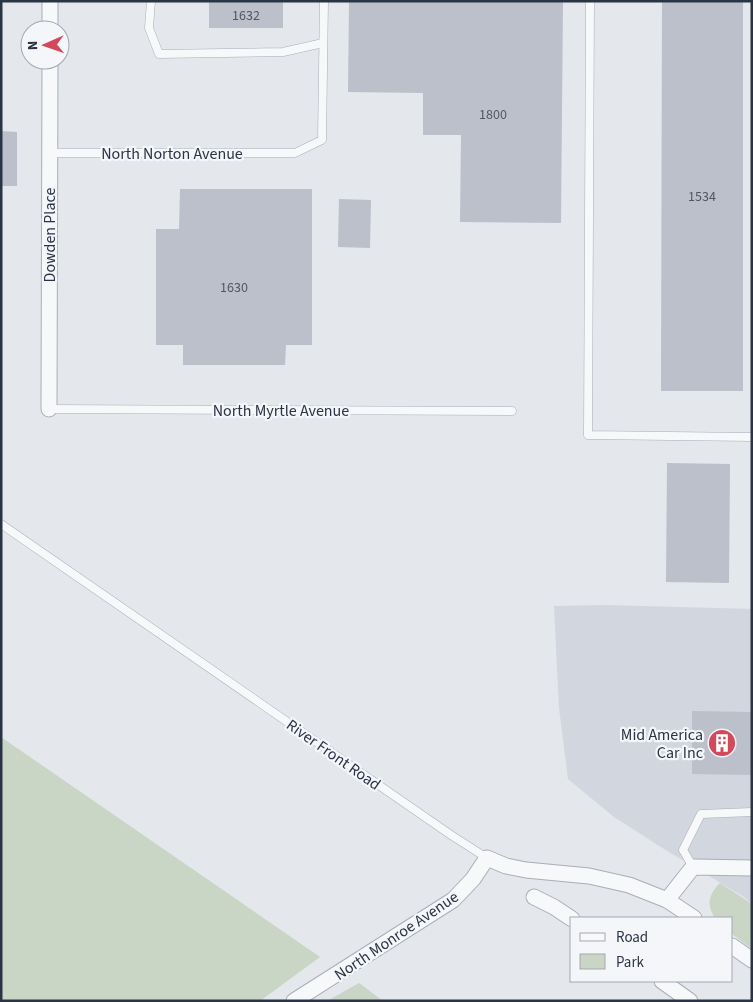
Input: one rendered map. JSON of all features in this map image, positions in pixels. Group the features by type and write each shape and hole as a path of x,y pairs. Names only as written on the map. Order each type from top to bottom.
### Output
{"street":[{"path":"50,1 50,20"},
{"name":"Dowden Place","path":"49,409 50,70"},
{"name":"River Front Road","path":"487,858 519,869 589,876 629,885 667,900 692,917"},
{"name":"North Monroe Avenue","path":"294,1001 453,900 473,879 487,858"},
{"path":"667,900 693,867 752,868"},
{"path":"534,897 570,918"},
{"path":"733,947 752,960"},
{"path":"663,982 690,1001"}],"lane":[{"path":"151,1 149,28 159,54 283,52 323,43 324,1"},
{"path":"590,1 588,435 752,437"},
{"name":"North Norton Avenue","path":"49,153 295,153 322,140 323,43"},
{"name":"North Myrtle Avenue","path":"49,409 512,410"},
{"name":"River Front Road","path":"1,524 487,858"},
{"path":"693,867 683,850 701,814 752,812"}],"shaded area":[{"path":"606,605 752,609 752,904 744,897 614,817 568,779 559,708 554,606"}],"green space":[{"path":"1,737 320,957 260,1001 1,1001"},
{"path":"720,883 752,904 752,949 733,935 733,917 714,917 710,908 710,899 713,891"},
{"path":"359,983 383,1001 327,1001"}],"building":[{"path":"209,1 283,1 283,28 209,28"},
{"path":"349,1 563,1 561,223 460,222 461,135 423,135 423,93 348,92"},
{"path":"662,1 743,1 743,391 661,391"},
{"path":"1,131 17,132 17,186 1,186"},
{"path":"180,189 312,189 312,345 286,345 285,365 183,365 183,345 156,345 156,229 179,229"},
{"path":"339,199 371,200 370,248 338,247"},
{"path":"667,463 730,464 729,583 666,582"},
{"name":"Mid America Car Inc","path":"692,711 752,712 752,775 692,774"}],"place":[{"name":"Mid America Car Inc","path":"722,743"}]}
